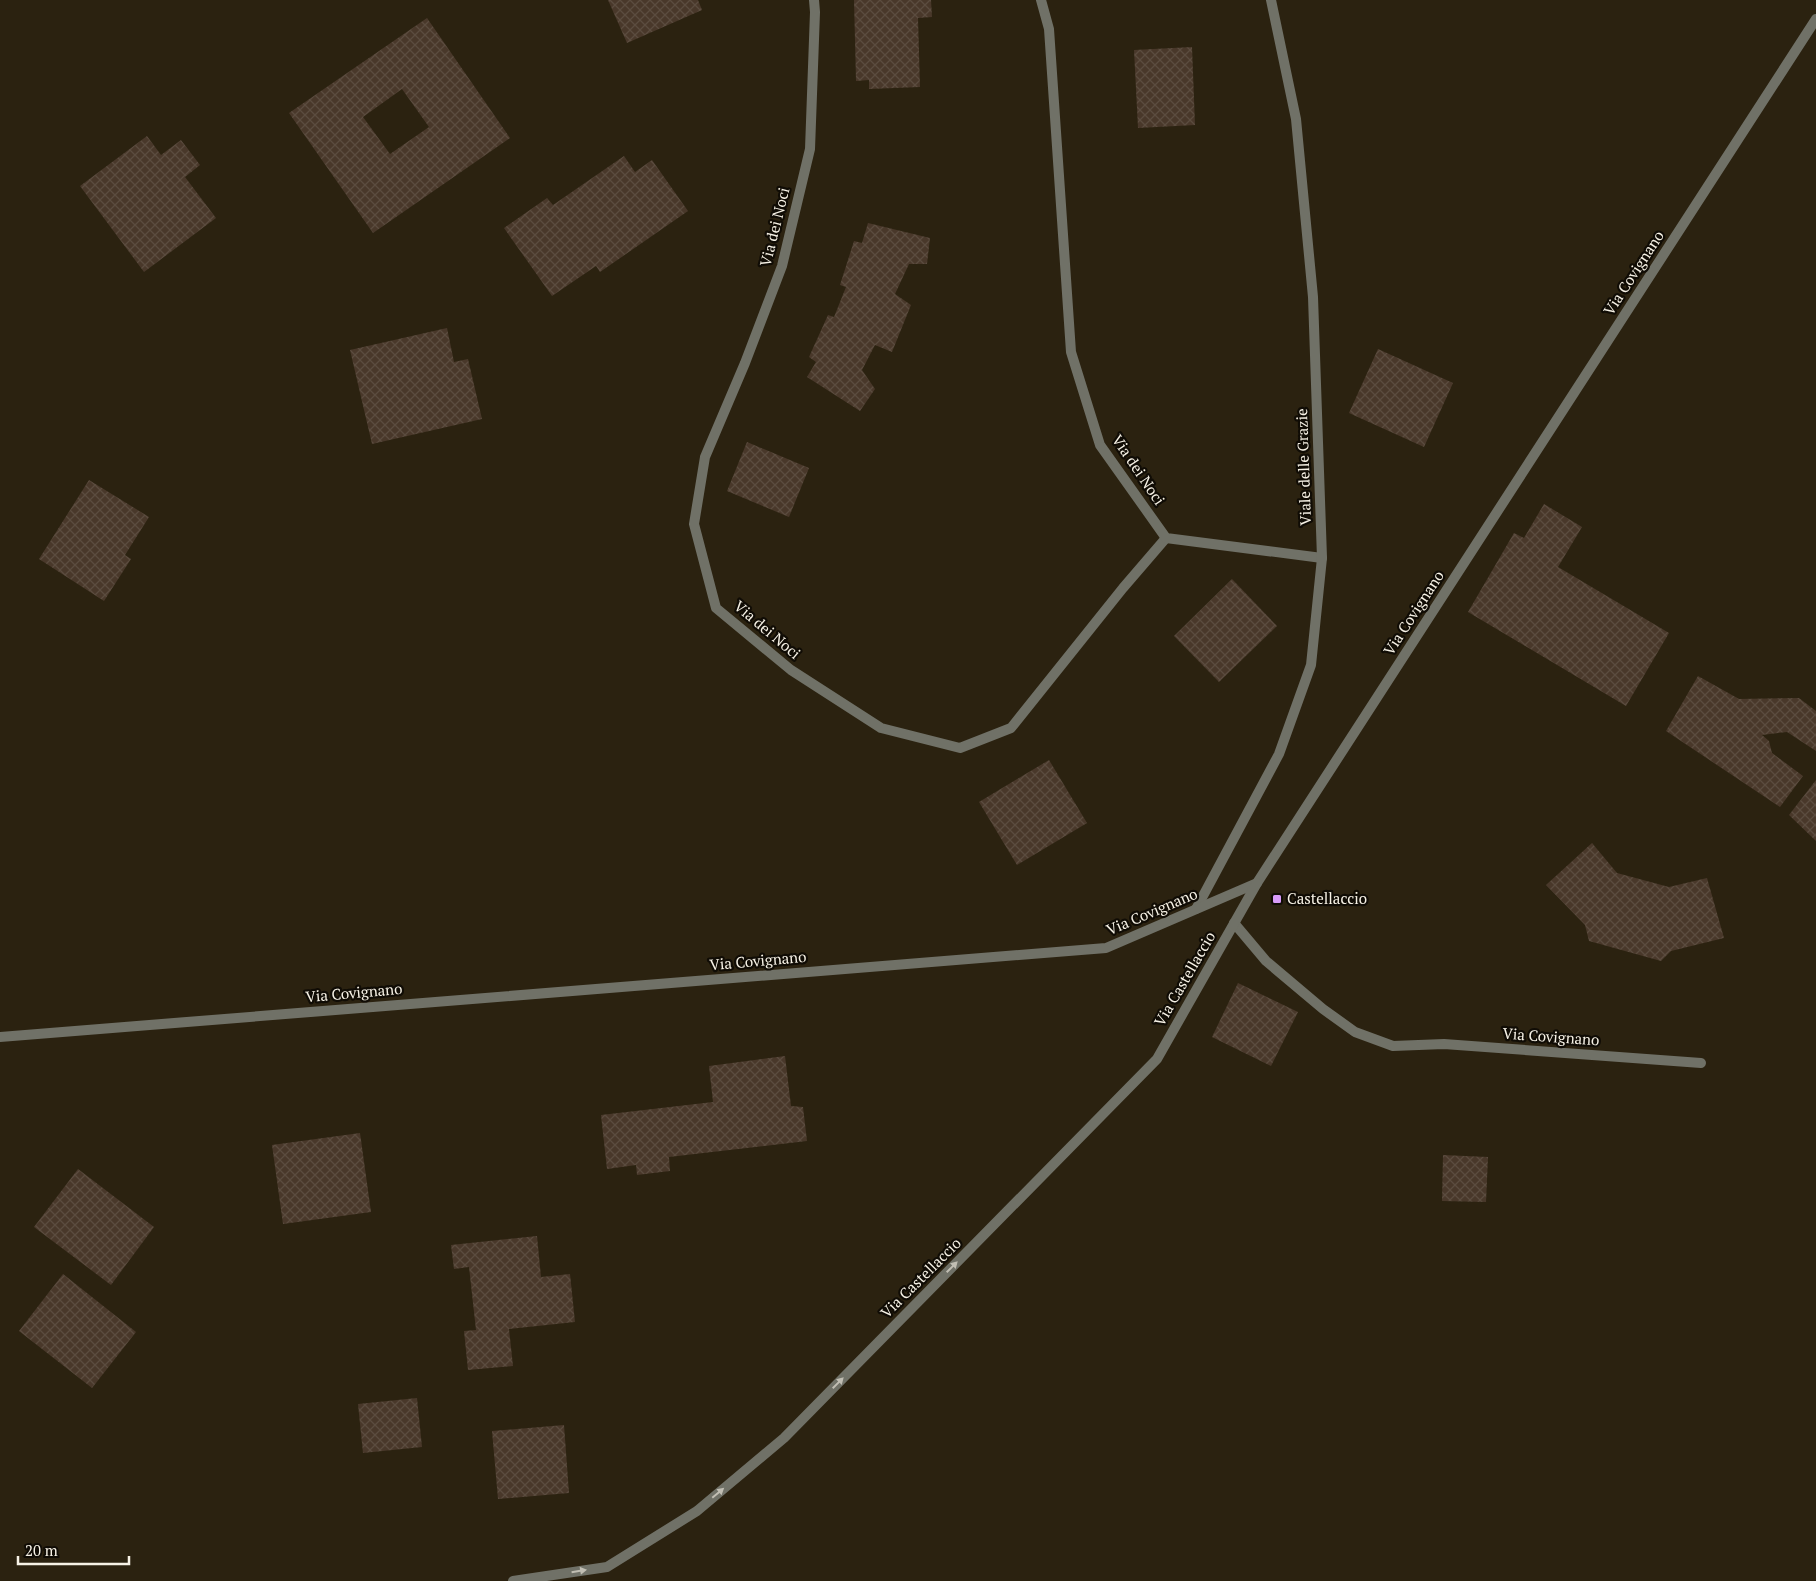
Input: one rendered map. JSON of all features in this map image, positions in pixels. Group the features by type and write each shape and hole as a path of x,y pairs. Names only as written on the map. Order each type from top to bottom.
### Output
{"street":[{"name":"Via dei Noci","path":"814,0 810,149 782,266 745,363 705,457 694,524 716,608 791,670 881,728 960,748 1011,728 1123,588 1166,538 1100,445 1071,352 1049,29 1041,0"},
{"name":"Viale delle Grazie","path":"1196,909 1283,745 1311,665 1322,558 1313,298 1296,119 1271,0"},
{"name":"Via Covignano","path":"0,1037 1106,948 1257,883 1816,19"},
{"path":"1166,538 1322,558"},
{"name":"Via Castellaccio","path":"513,1581 607,1566 697,1511 784,1438 1157,1059 1257,883"},
{"name":"Via Covignano","path":"1234,923 1266,961 1323,1009 1354,1032 1393,1046 1444,1044 1701,1063"}],"building":[{"path":"608,0 698,0 702,10 627,43"},
{"path":"854,0 931,0 932,17 918,18 920,87 869,89 869,80 856,81"},
{"path":"427,18 510,138 373,233 289,113","holes":["402,89 429,127 390,154 363,117"]},
{"path":"1192,47 1195,125 1138,128 1134,50"},
{"path":"147,136 161,155 181,140 200,165 185,177 216,218 144,272 80,186"},
{"path":"624,156 635,172 652,160 688,211 600,272 596,266 552,296 504,228 547,198 553,205"},
{"path":"868,223 930,238 927,264 909,264 895,294 911,305 892,352 875,345 862,370 875,389 860,411 807,377 816,362 809,357 828,315 834,317 846,287 840,285 854,241 862,243"},
{"path":"447,328 454,362 468,359 482,419 372,444 350,350"},
{"path":"1378,349 1453,383 1424,447 1349,413"},
{"path":"747,442 809,468 789,517 727,491"},
{"path":"89,480 149,517 125,555 131,559 104,601 39,559"},
{"path":"1544,504 1582,527 1558,567 1669,633 1626,706 1468,612 1514,533 1524,538"},
{"path":"1232,579 1277,626 1219,682 1174,636"},
{"path":"1698,676 1739,699 1799,698 1816,711 1816,751 1787,732 1762,735 1769,741 1772,753 1803,776 1780,807 1666,731"},
{"path":"1049,760 1087,823 1017,865 979,802"},
{"path":"1816,780 1816,841 1789,815"},
{"path":"1592,843 1617,873 1669,887 1707,878 1724,938 1671,951 1661,961 1589,941 1585,925 1546,885"},
{"path":"1238,983 1298,1012 1271,1066 1212,1037"},
{"path":"785,1056 791,1106 803,1107 807,1141 669,1157 670,1171 637,1175 636,1165 607,1169 601,1115 713,1102 709,1066"},
{"path":"360,1133 371,1212 283,1224 272,1145"},
{"path":"1443,1155 1488,1157 1486,1202 1442,1201"},
{"path":"78,1169 154,1227 111,1285 34,1227"},
{"path":"537,1236 541,1277 570,1274 575,1322 509,1329 513,1366 468,1370 464,1331 476,1330 469,1267 454,1269 451,1245"},
{"path":"63,1274 136,1332 92,1388 19,1331"},
{"path":"417,1398 422,1447 363,1453 358,1404"},
{"path":"564,1425 569,1493 498,1499 492,1431"}],"place":[{"name":"Castellaccio","path":"1277,899"}]}
